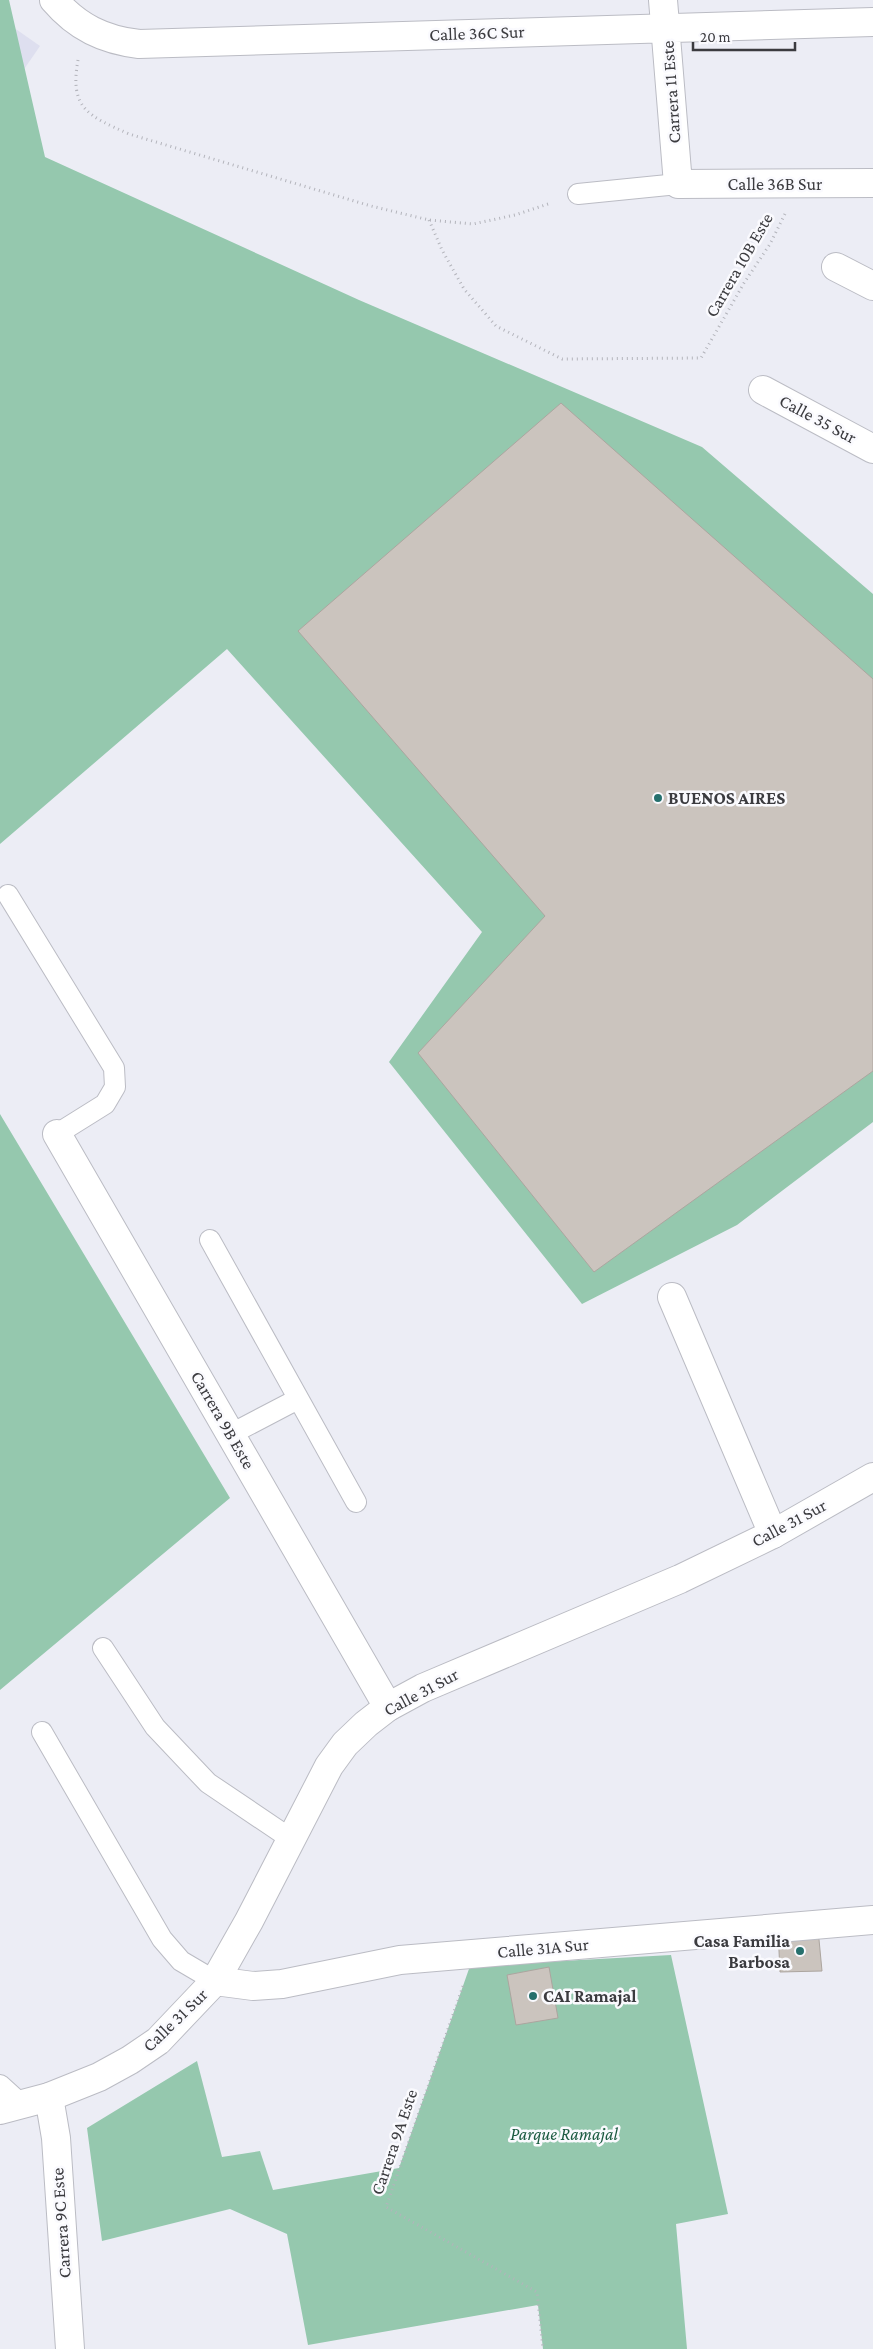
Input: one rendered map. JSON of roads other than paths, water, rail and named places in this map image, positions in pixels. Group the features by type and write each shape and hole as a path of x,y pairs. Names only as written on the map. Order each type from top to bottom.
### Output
{"street":[{"name":"Calle 36C Sur","path":"54,0 68,15 84,27 101,36 139,44 873,22"},
{"name":"Carrera 11 Este","path":"664,0 678,184"},
{"name":"Calle 36B Sur","path":"678,184 873,183"},
{"path":"836,267 873,286"},
{"name":"Calle 35 Sur","path":"763,390 873,449"},
{"name":"Carrera 9B Este","path":"57,1134 388,1706"},
{"path":"672,1297 773,1534"},
{"name":"Calle 31 Sur","path":"11,2107 49,2097 99,2077 130,2060 158,2041 215,1981 249,1921 329,1766 346,1744 388,1706 464,1669 680,1579 773,1534 873,1477"},
{"name":"Calle 31A Sur","path":"215,1981 253,1986 282,1984 400,1960 873,1920"},
{"name":"Carrera 9C Este","path":"49,2097 56,2138 70,2349"}],"lane":[{"path":"578,194 678,184"},
{"path":"8,895 114,1068 115,1087 105,1104 57,1134"},
{"path":"210,1240 356,1502"},
{"path":"231,1434 298,1399"},
{"path":"103,1648 155,1727 208,1783 291,1839"},
{"path":"42,1732 162,1939 181,1960 215,1981"},
{"path":"0,2085 11,2107"}],"place":[{"name":"BUENOS AIRES","path":"658,798"},
{"name":"Casa Familia Barbosa","path":"800,1951"},
{"name":"CAI Ramajal","path":"533,1996"}],"park label":[{"name":"Parque Ramajal","path":"564,2134"}]}
